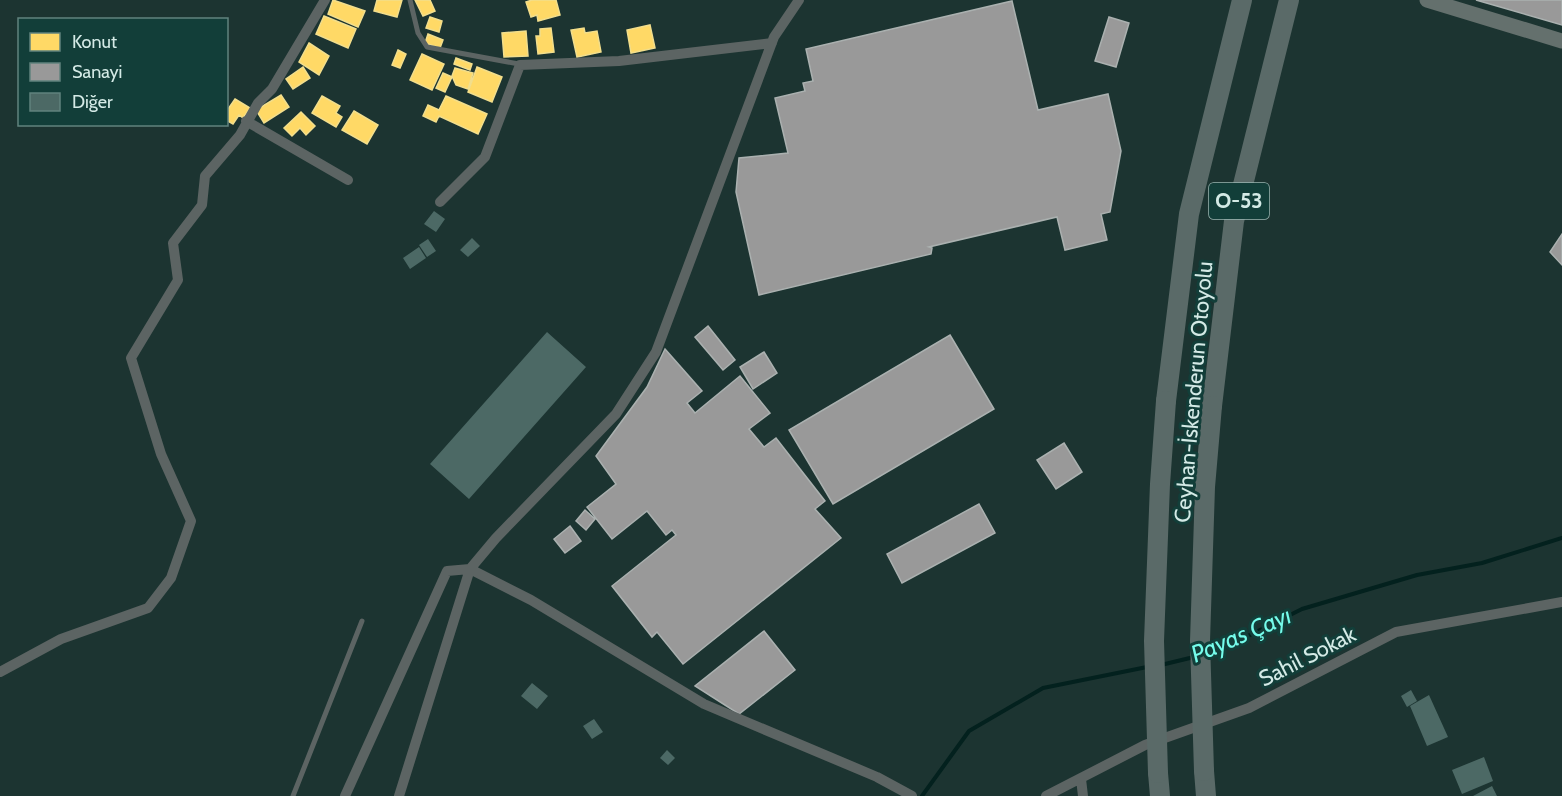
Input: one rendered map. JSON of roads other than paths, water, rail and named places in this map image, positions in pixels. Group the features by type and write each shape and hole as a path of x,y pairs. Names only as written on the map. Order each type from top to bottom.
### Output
{"highway":[{"name":"Ceyhan-İskenderun Otoyolu","path":"1160,796 1154,641 1160,484 1166,401 1189,214 1240,0"},
{"name":"Ceyhan-İskenderun Otoyolu","path":"1206,796 1200,641 1205,487 1212,406 1234,221 1289,0"}],"street":[{"path":"0,672 61,639 148,608 171,578 191,521 161,454 131,358 178,280 173,243 202,205 205,176 240,135 258,103 272,89 325,0"},
{"path":"399,796 470,569 496,538 616,414 656,352 772,44 799,0"},
{"path":"1427,0 1562,41"},
{"path":"440,202 484,157 520,64 619,61 772,44"},
{"path":"246,121 348,180"},
{"path":"345,796 447,572 470,569 531,600 704,704 877,777 912,796"},
{"name":"Sahil Sokak","path":"1046,796 1145,745 1249,708 1396,632 1562,602"},
{"path":"1081,779 1083,796"}],"lane":[{"path":"410,0 418,33 427,47 520,64"},
{"path":"292,796 362,621"}],"waterway":[{"name":"Payas Çayı","path":"1207,653 1226,647 1302,609 1417,575 1482,563 1562,538"},
{"name":"Payas Çayı","path":"1161,665 1194,657"},
{"name":"Payas Çayı","path":"922,796 969,731 1043,688 1147,667"}]}
